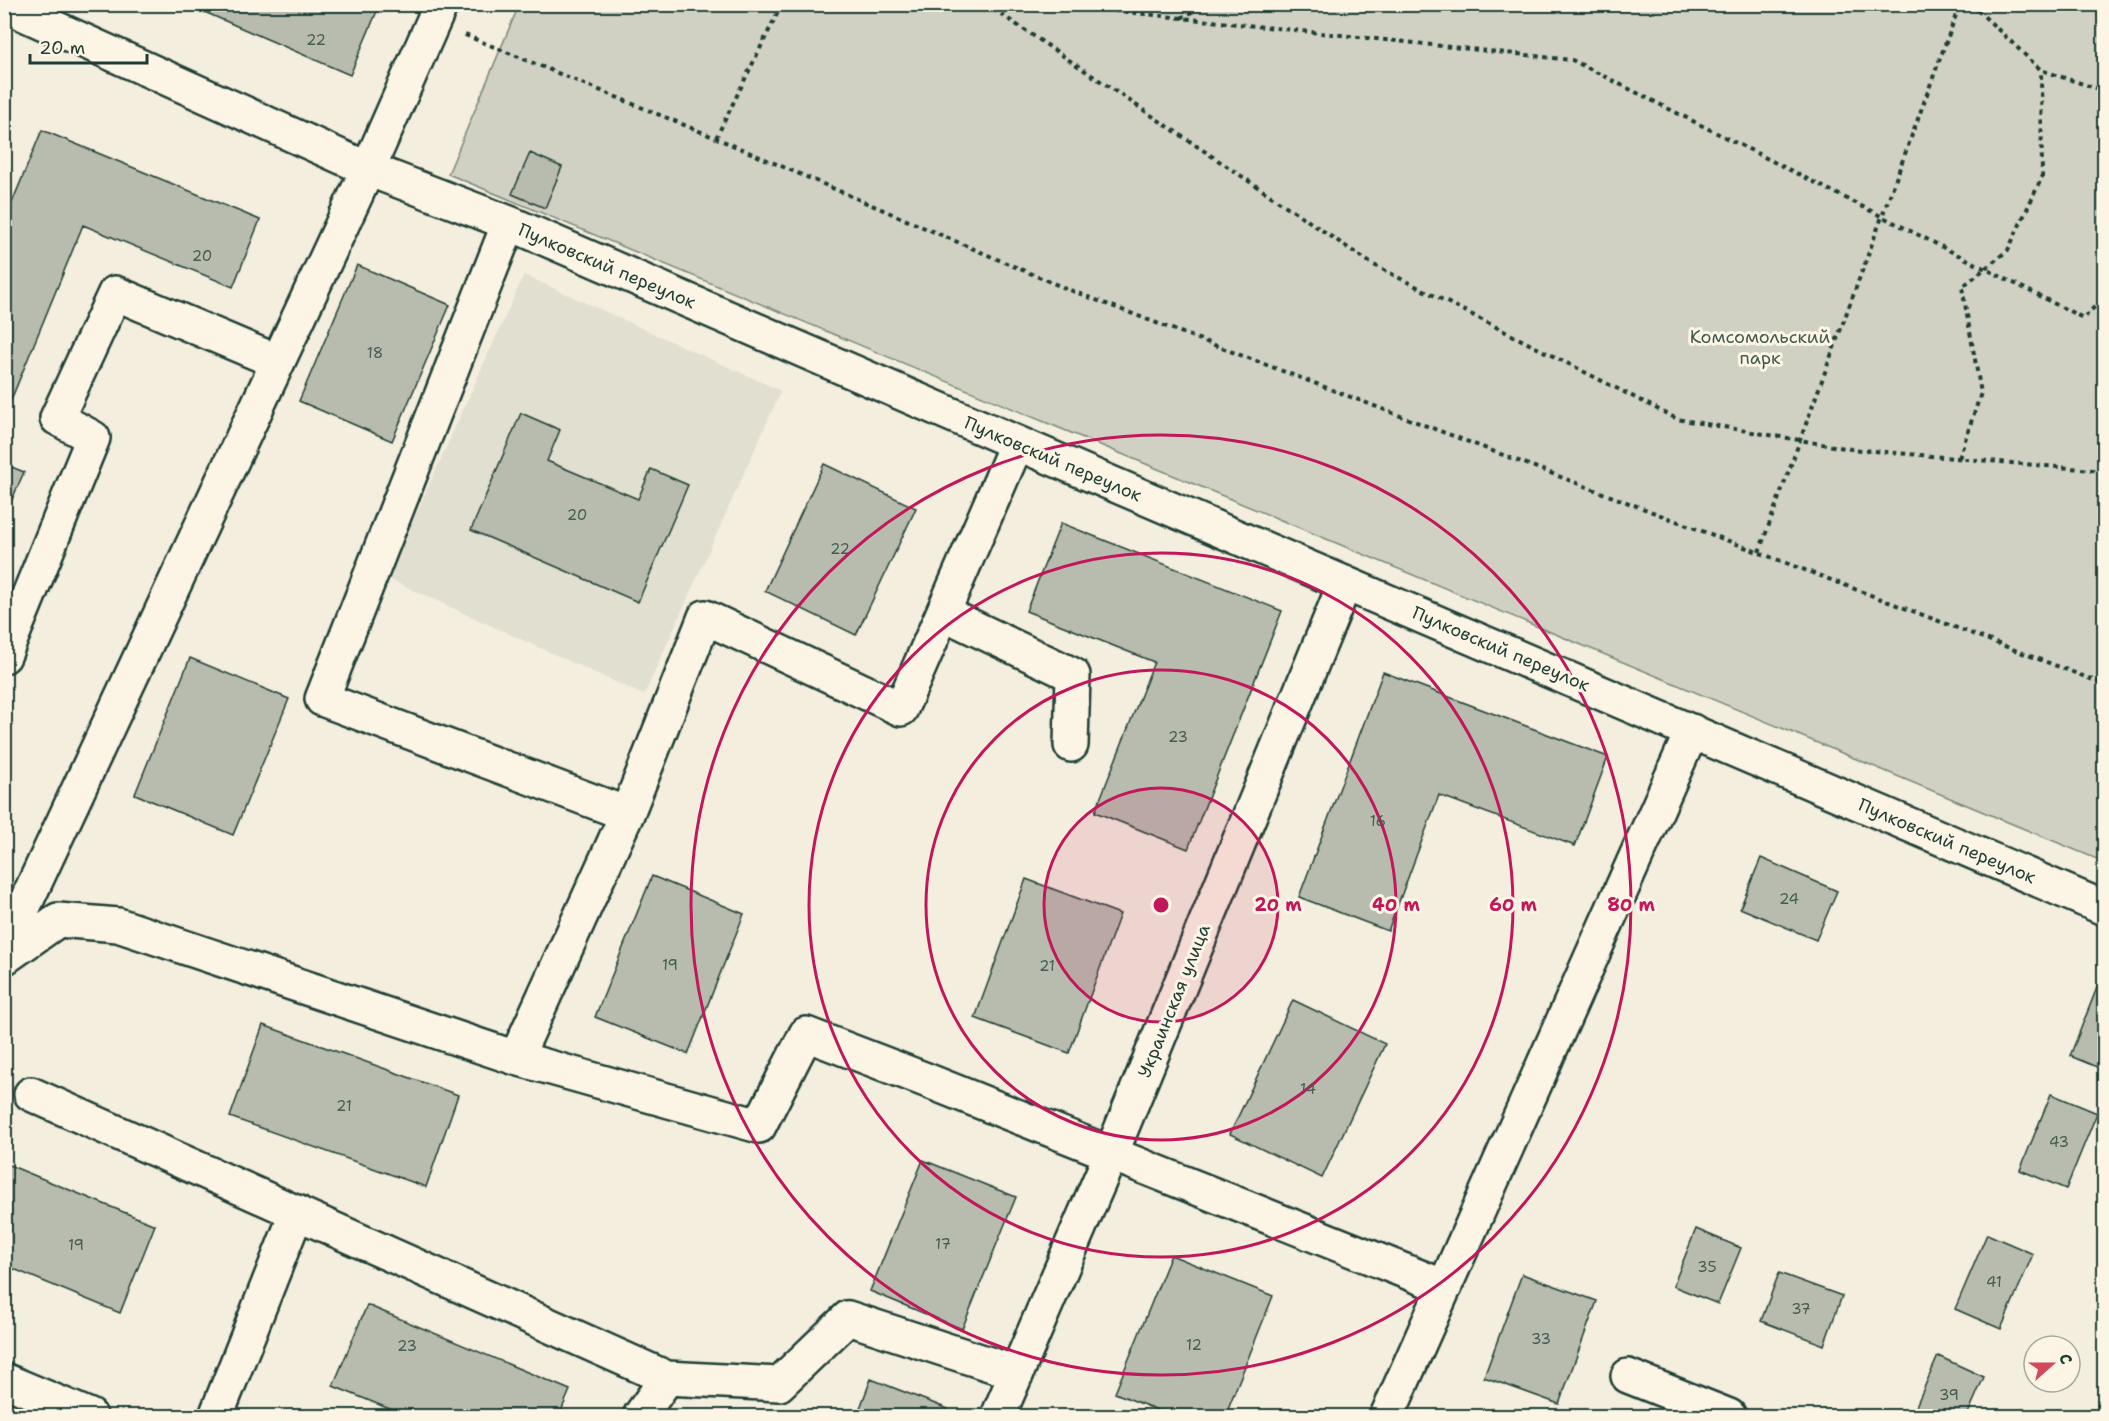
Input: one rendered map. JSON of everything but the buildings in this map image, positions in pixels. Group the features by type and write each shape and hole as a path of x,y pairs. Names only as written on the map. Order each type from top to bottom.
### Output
{"street":[{"name":"Пулковский переулок","path":"4,5 368,169 509,223 2104,908"},
{"path":"4,949 368,169 437,13"},
{"path":"509,223 322,699 627,814"},
{"path":"4,656 93,438 57,418 115,293 278,362"},
{"path":"516,1058 627,814 705,617 901,708 1017,443"},
{"name":"Украинская улица","path":"998,1416 1111,1154 1345,583"},
{"path":"943,613 1073,675 1071,745"},
{"path":"1387,1416 1692,731"},
{"path":"4,958 58,920 118,925 516,1058 759,1126 806,1034 1445,1287"},
{"path":"31,1094 667,1378 779,1384 848,1318 1017,1373"},
{"path":"216,1416 297,1212"},
{"path":"1628,1376 1729,1416"},
{"path":"640,1416 667,1378"},
{"path":"4,1380 90,1416"}],"path":[{"path":"716,138 782,4"},
{"path":"986,4 1372,264 1677,419 1851,449 2104,471"},
{"path":"1052,4 1572,60 2083,318 2104,298"},
{"path":"1180,18 1207,4"},
{"path":"1758,552 1960,4"},
{"path":"1971,4 2041,70 2104,91"},
{"path":"437,13 716,138 1062,287 2104,684"},
{"path":"1959,459 1981,393 1962,287 2008,250 2042,177 2041,70"}],"shaded area":[{"path":"524,275 781,391 644,695 387,578"}],"green space":[{"name":"Комсомольский парк","path":"519,5 2104,5 2104,862 448,174"}]}
